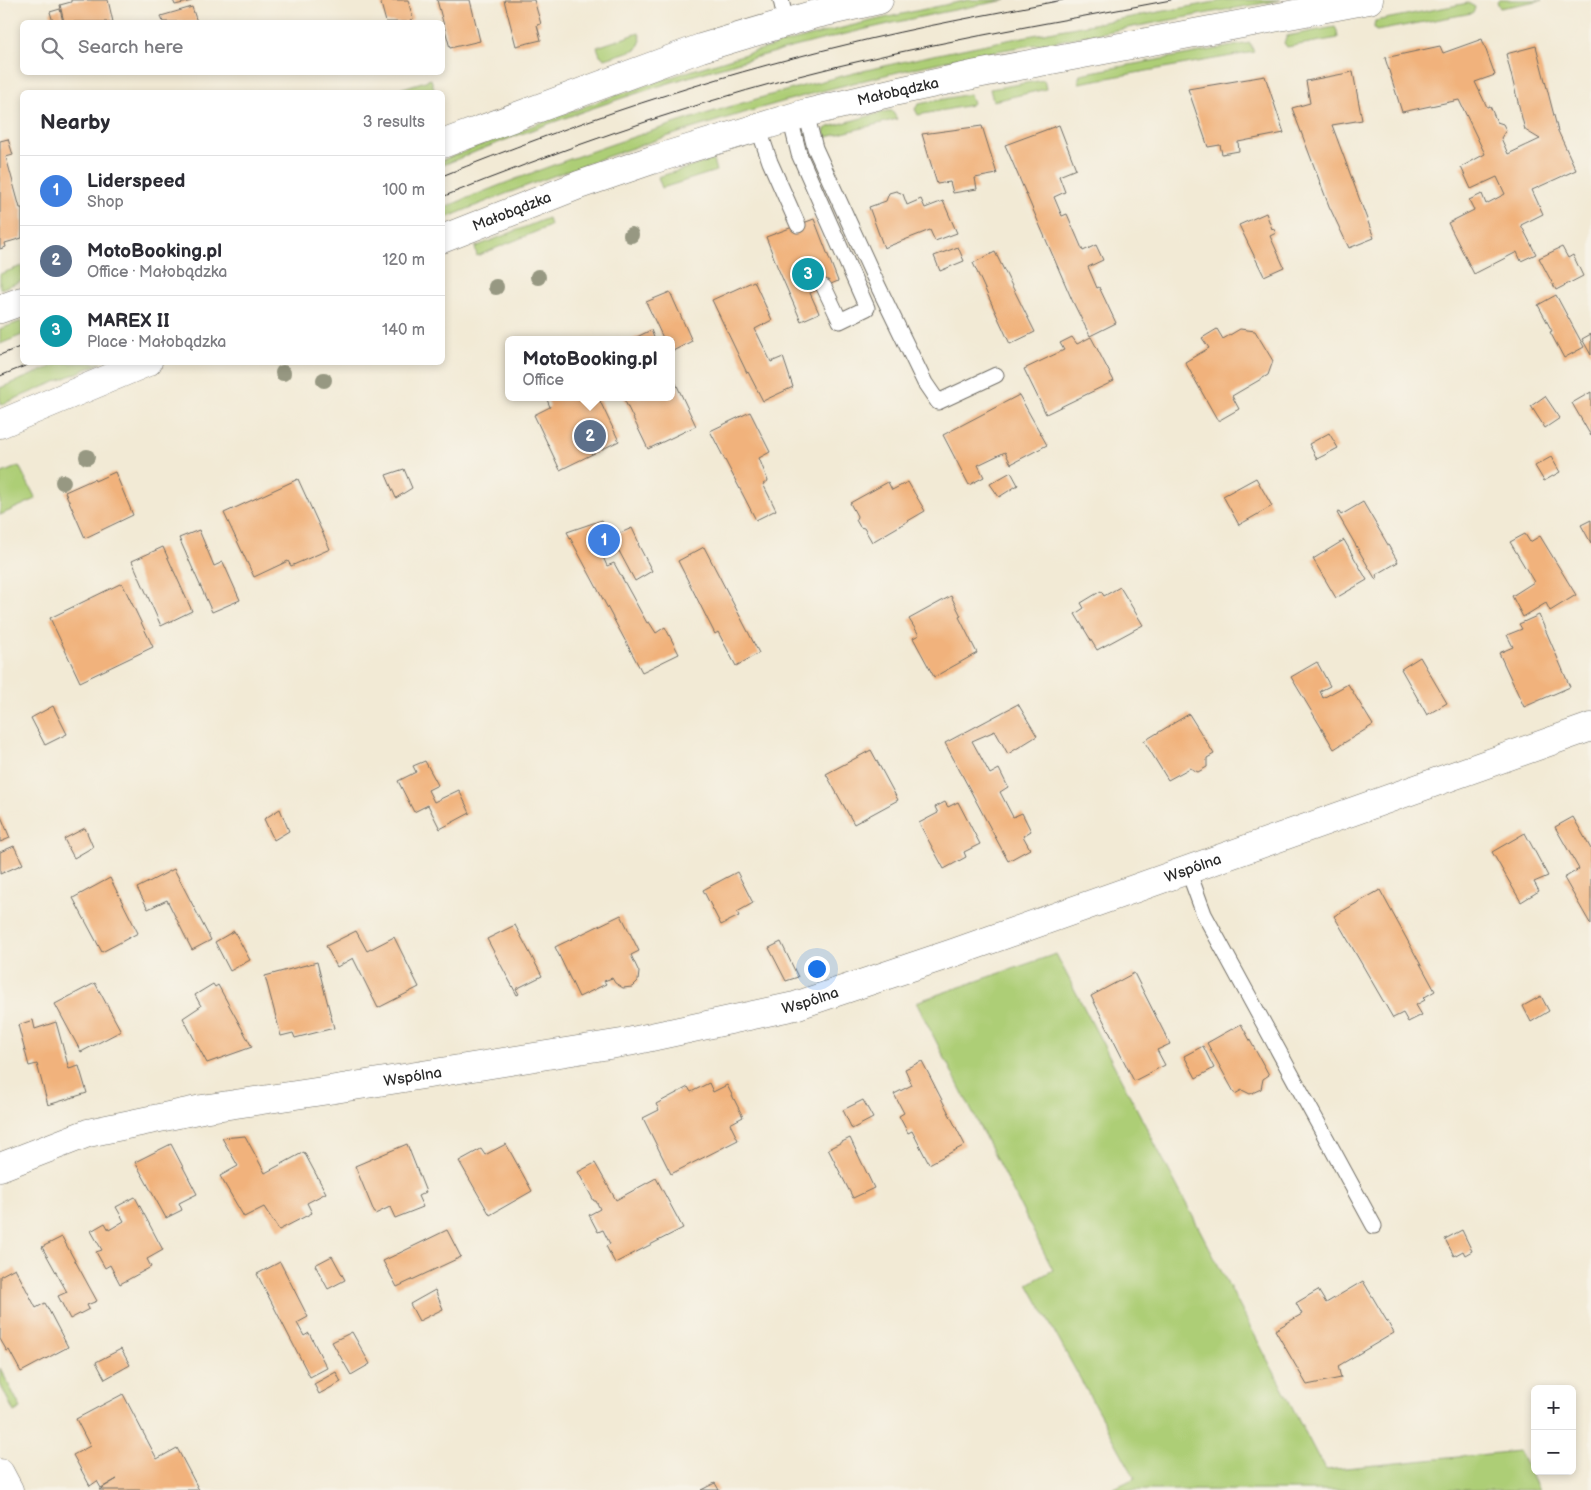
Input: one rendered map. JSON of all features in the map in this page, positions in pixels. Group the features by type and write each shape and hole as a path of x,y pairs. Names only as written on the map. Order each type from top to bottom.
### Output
{"street":[{"path":"445,143 701,48 784,11 879,0"},
{"name":"Małobądzka","path":"445,238 579,185 758,127 798,116 977,74 1369,0"},
{"path":"0,309 20,301"},
{"path":"0,424 141,365"},
{"name":"Wspólna","path":"0,1167 88,1133 202,1108 338,1089 628,1042 795,1006 954,954 1591,727"},
{"path":"0,1473 9,1490"}],"lane":[{"path":"798,116 799,154 868,308 840,321 824,287"},
{"path":"798,116 815,148 925,383 938,402 996,375"},
{"path":"758,127 770,162 798,225"},
{"path":"1188,870 1204,914 1374,1226"}],"green space":[{"path":"969,0 1006,0 862,30 720,68 580,112 445,164 445,159 621,94 759,50 878,19"},
{"path":"1226,0 1281,0 964,57 821,91 693,128 630,149 505,194 445,218 445,207 490,189 586,153 732,106 879,67 1077,27"},
{"path":"1499,0 1542,0 1500,8 1497,2"},
{"path":"1468,3 1475,7 1472,13 1376,31 1374,27 1375,21"},
{"path":"1335,27 1338,38 1287,47 1284,43 1287,36"},
{"path":"639,33 641,40 637,49 605,59 600,55 597,47"},
{"path":"1250,43 1254,52 1079,83 1080,74"},
{"path":"431,79 434,90 397,90"},
{"path":"1044,80 1046,89 993,101 990,89"},
{"path":"969,94 973,103 971,105 918,115 915,109 919,104"},
{"path":"892,111 897,119 827,137 824,133 825,129 829,127"},
{"path":"713,160 716,171 662,188 658,177"},
{"path":"548,218 550,226 477,256 475,247"},
{"path":"20,267 20,282 0,289 0,274"},
{"path":"20,322 20,336 0,344 0,329"},
{"path":"56,365 96,365 0,405 0,388"},
{"path":"19,466 36,499 0,515 0,474"},
{"path":"1056,954 1325,1470 1519,1451 1539,1490 1110,1490 1135,1478 1028,1284 1053,1270 916,1002"},
{"path":"0,1368 21,1408 14,1412 0,1384"}],"building":[{"path":"71,0 108,0 113,20 64,20 60,5 71,2"},
{"path":"173,0 192,0 192,1 175,5"},
{"path":"380,0 408,0 413,19 385,20"},
{"path":"437,0 470,0 480,41 450,48 445,30 445,20 442,20"},
{"path":"504,0 534,0 541,24 537,25 541,40 516,46"},
{"path":"192,7 196,20 162,20 161,16"},
{"path":"60,9 63,20 52,20 50,12"},
{"path":"1482,39 1495,75 1475,82 1487,107 1490,106 1497,122 1503,124 1506,130 1501,138 1508,154 1540,139 1525,130 1506,54 1536,46 1558,131 1576,170 1532,190 1543,214 1521,225 1536,254 1521,261 1517,252 1474,274 1448,223 1474,210 1469,200 1482,194 1486,204 1505,194 1497,177 1471,189 1461,167 1485,154 1459,100 1402,112 1385,58 1440,46 1443,53"},
{"path":"1353,72 1362,120 1332,125 1374,238 1349,248 1329,206 1292,108 1310,103 1306,81"},
{"path":"1265,76 1284,133 1238,142 1239,151 1222,154 1220,145 1208,147 1188,89"},
{"path":"1059,125 1076,169 1059,176 1065,192 1054,197 1062,216 1067,214 1083,251 1096,245 1103,260 1088,267 1116,323 1090,336 1072,300 1005,145"},
{"path":"982,126 997,174 975,178 977,189 953,193 950,182 937,184 922,134"},
{"path":"8,139 13,155 6,157 20,208 20,239 5,243 6,247 0,249 0,141"},
{"path":"896,191 903,194 907,205 921,199 925,208 943,201 957,233 935,241 930,230 884,248 869,207 886,201 889,193"},
{"path":"1266,213 1272,229 1276,233 1270,236 1284,267 1264,276 1239,225"},
{"path":"814,219 838,281 810,293 819,313 801,321 766,237"},
{"path":"958,247 964,261 940,271 934,256"},
{"path":"1562,247 1568,258 1573,255 1583,276 1556,290 1539,258"},
{"path":"995,252 1035,332 1010,344 973,263"},
{"path":"754,281 772,320 755,329 771,362 783,357 793,387 763,401 747,373 712,300"},
{"path":"670,292 692,341 675,350 675,336 662,336 646,302"},
{"path":"1556,295 1584,347 1564,358 1538,305"},
{"path":"1217,329 1223,339 1240,329 1255,331 1273,361 1268,375 1232,396 1239,409 1218,421 1185,362 1209,348 1202,338"},
{"path":"651,330 653,336 639,336"},
{"path":"1591,334 1591,355 1582,339"},
{"path":"1072,337 1077,344 1091,337 1114,381 1046,414 1024,369 1064,350 1060,343"},
{"path":"675,381 696,426 648,449 625,401 675,401"},
{"path":"1591,392 1591,436 1572,403"},
{"path":"1019,395 1047,445 1011,464 1005,452 978,465 984,477 969,485 943,435"},
{"path":"1545,396 1560,418 1545,428 1531,406"},
{"path":"548,401 600,401 619,441 560,470 534,415 550,407"},
{"path":"750,412 770,452 759,458 768,481 763,484 776,510 756,520 710,431"},
{"path":"1329,433 1338,448 1317,459 1309,444"},
{"path":"1551,457 1560,472 1544,481 1535,466"},
{"path":"404,469 412,488 396,498 386,475"},
{"path":"115,472 133,515 85,538 65,492"},
{"path":"1011,472 1018,485 999,497 990,484"},
{"path":"1256,478 1272,506 1239,525 1223,496"},
{"path":"298,479 330,549 291,566 288,561 254,577 224,513"},
{"path":"888,482 892,490 908,482 925,511 872,542 864,528 860,527 856,520 857,516 850,503"},
{"path":"1363,502 1398,562 1376,575 1378,579 1376,580 1337,513 1339,512 1341,515"},
{"path":"602,520 611,537 632,528 652,571 635,581 619,551 603,557 607,566 614,563 647,623 649,622 656,633 665,627 679,654 642,672 567,532"},
{"path":"1591,520 1591,543 1581,525"},
{"path":"199,530 214,566 223,562 240,600 212,612 179,538"},
{"path":"1525,534 1530,542 1540,536 1576,595 1550,611 1546,603 1523,617 1512,596 1534,582 1510,542"},
{"path":"1344,540 1367,580 1336,598 1313,559"},
{"path":"163,547 192,611 161,626 132,561"},
{"path":"704,547 759,653 736,666 718,632 715,634 678,561"},
{"path":"122,583 153,647 80,682 50,618"},
{"path":"1120,587 1143,625 1097,650 1075,614 1084,608 1081,603 1101,591 1104,596"},
{"path":"951,596 977,653 934,677 913,638 919,635 909,619"},
{"path":"1539,615 1570,687 1524,707 1499,653 1513,647 1507,635 1522,629 1519,624"},
{"path":"1420,657 1447,703 1427,715 1401,669"},
{"path":"1317,662 1330,686 1320,691 1323,698 1348,684 1373,725 1334,749 1291,677"},
{"path":"1018,704 1037,736 1008,754 995,731 972,741 990,774 999,769 1008,787 1000,792 1013,817 1022,813 1031,831 1023,836 1030,849 1008,861 945,743"},
{"path":"53,706 67,734 45,745 31,718"},
{"path":"1189,714 1214,754 1207,758 1207,767 1198,772 1190,768 1168,780 1144,741"},
{"path":"871,750 898,800 854,824 826,774"},
{"path":"425,761 438,785 428,790 434,802 459,790 470,813 440,829 428,805 414,812 398,781 416,772 413,766"},
{"path":"945,802 948,807 958,802 980,844 964,852 966,857 944,869 919,823 938,813 935,807"},
{"path":"280,809 289,831 274,840 264,819"},
{"path":"0,814 10,838 0,842"},
{"path":"1573,817 1591,849 1591,925 1564,878 1579,869 1555,827"},
{"path":"85,828 93,847 74,858 64,839"},
{"path":"1525,833 1548,876 1534,882 1539,891 1521,902 1492,852"},
{"path":"14,846 23,864 0,874 0,852"},
{"path":"174,869 211,940 192,950 167,900 148,909 137,888"},
{"path":"737,872 753,903 737,912 739,916 721,925 703,890"},
{"path":"110,878 138,933 102,952 73,898"},
{"path":"1380,890 1435,991 1416,1005 1422,1015 1408,1022 1403,1013 1393,1018 1334,916"},
{"path":"621,915 639,951 631,955 639,972 638,981 632,987 623,988 615,983 612,978 604,981 606,984 579,997 555,947"},
{"path":"515,925 542,976 516,989 519,994 517,995 487,939"},
{"path":"234,931 250,960 230,971 215,942"},
{"path":"356,931 367,951 394,937 419,987 378,1008 353,958 337,967 326,946"},
{"path":"781,942 798,977 786,981 769,948"},
{"path":"317,962 334,1028 295,1038 293,1033 281,1036 265,976"},
{"path":"1134,973 1170,1044 1157,1050 1165,1065 1134,1081 1091,996"},
{"path":"95,983 121,1031 81,1052 55,1004"},
{"path":"213,984 215,987 218,985 252,1047 207,1063 183,1018 201,1006 195,995"},
{"path":"1541,996 1549,1011 1531,1022 1523,1006"},
{"path":"33,1020 35,1029 56,1022 69,1069 79,1066 87,1093 48,1105 37,1064 29,1066 18,1025"},
{"path":"1241,1024 1269,1075 1263,1079 1261,1089 1250,1094 1242,1090 1235,1094 1207,1043"},
{"path":"1203,1046 1214,1068 1196,1078 1184,1056"},
{"path":"922,1061 965,1145 929,1164 912,1131 908,1133 899,1116 904,1113 894,1094 912,1085 905,1069"},
{"path":"709,1083 713,1092 727,1085 743,1117 730,1124 738,1140 671,1174 643,1118 659,1110 656,1104 688,1087 691,1092"},
{"path":"863,1100 873,1118 852,1129 843,1110"},
{"path":"245,1136 265,1173 304,1152 326,1193 307,1203 312,1213 279,1230 264,1207 244,1217 220,1176 238,1166 222,1138"},
{"path":"850,1138 874,1188 853,1198 828,1149"},
{"path":"171,1144 197,1194 179,1203 182,1210 166,1218 135,1162"},
{"path":"407,1144 426,1192 418,1196 423,1207 395,1218 390,1207 375,1214 355,1166"},
{"path":"506,1144 532,1191 490,1215 459,1161 481,1149 485,1155"},
{"path":"595,1163 616,1200 656,1178 683,1228 615,1263 606,1246 610,1244 603,1230 598,1232 589,1215 600,1209 578,1172"},
{"path":"135,1197 163,1250 147,1259 151,1267 120,1284 110,1265 105,1268 96,1252 102,1250 91,1231 105,1223 109,1230 124,1221 116,1207"},
{"path":"447,1230 461,1257 397,1287 383,1261"},
{"path":"1462,1230 1472,1251 1465,1255 1463,1251 1454,1256 1445,1239"},
{"path":"62,1237 97,1301 87,1305 89,1309 70,1319 58,1296 67,1292 42,1247"},
{"path":"332,1256 345,1280 328,1289 315,1265"},
{"path":"280,1262 308,1317 297,1323 304,1336 309,1333 327,1368 310,1377 257,1274"},
{"path":"15,1268 36,1308 45,1303 68,1347 21,1372 9,1350 7,1351 0,1339 0,1276"},
{"path":"1363,1281 1394,1333 1338,1366 1341,1378 1307,1385 1275,1330 1302,1314 1296,1303 1318,1290 1326,1303"},
{"path":"435,1290 443,1309 419,1321 410,1304"},
{"path":"352,1332 370,1364 351,1375 332,1342"},
{"path":"121,1349 130,1365 105,1379 96,1362"},
{"path":"336,1372 341,1382 319,1394 314,1384"},
{"path":"123,1394 157,1459 177,1448 199,1490 99,1490 117,1479 101,1488 97,1481 90,1486 73,1455 90,1446 76,1419"},
{"path":"715,1483 719,1490 701,1490"}],"tram line":[{"path":"445,175 591,120 742,72 899,32 1063,0"},
{"path":"445,196 528,163 615,132 791,78 933,45 1171,0"},
{"path":"0,355 20,347"},
{"path":"0,376 28,365"}],"place":[{"name":"MAREX II","path":"808,274"},
{"name":"MotoBooking.pl","path":"590,436"},
{"name":"Liderspeed","path":"604,540"}]}
